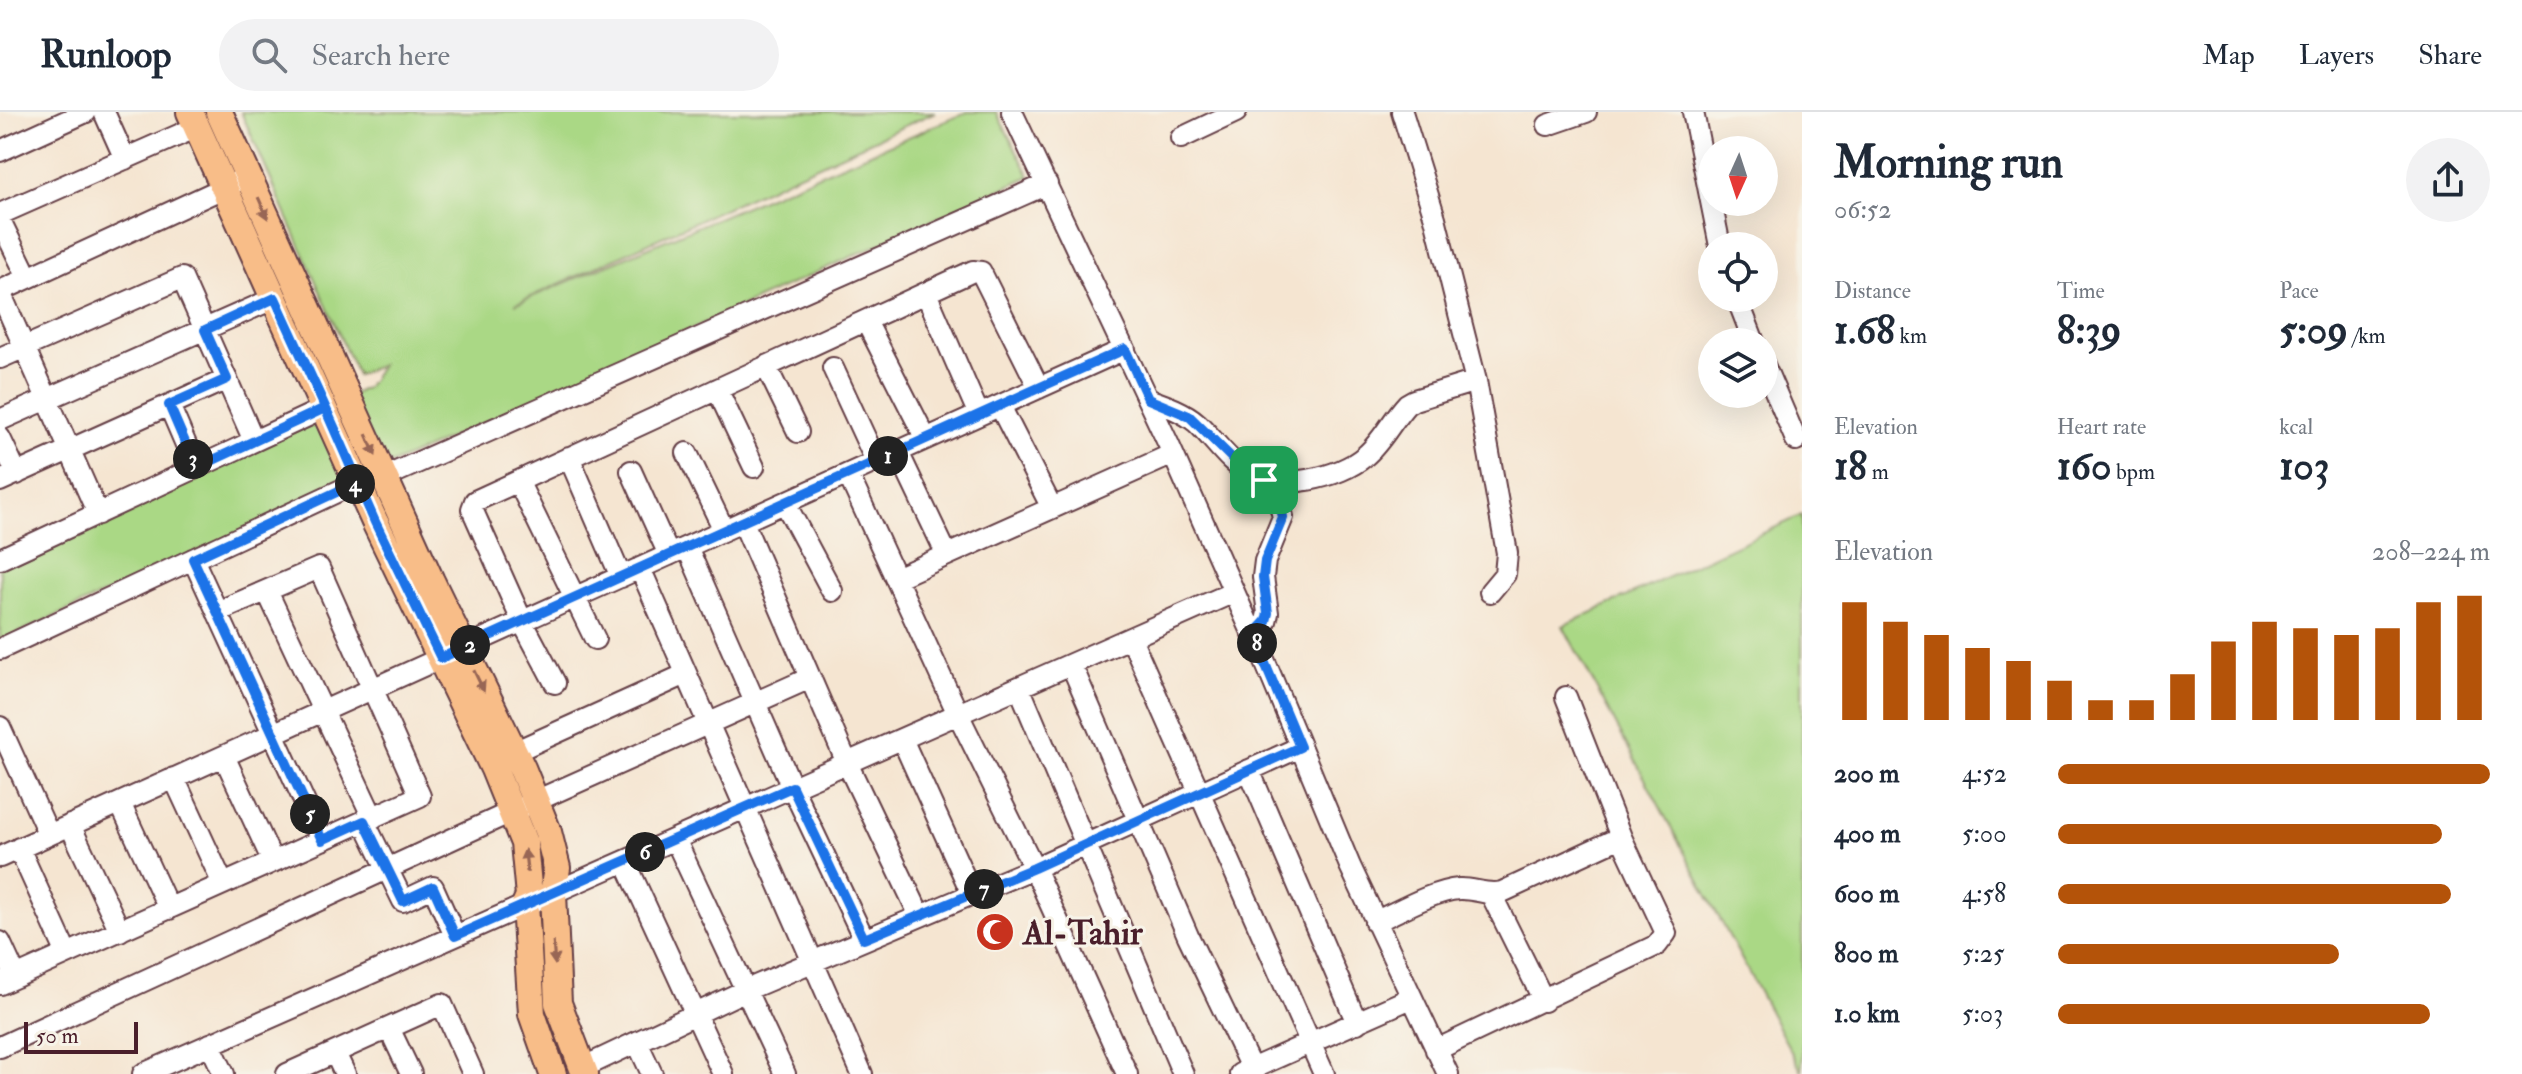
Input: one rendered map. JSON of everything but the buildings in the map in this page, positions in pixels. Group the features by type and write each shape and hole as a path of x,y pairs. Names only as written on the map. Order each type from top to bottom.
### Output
{"main road":[{"path":"219,112 385,477 452,653 523,806 548,832 557,868 553,893 558,1003 584,1071"},
{"path":"194,119 358,482 452,653 514,752 523,806 532,1014 553,1074"}],"street":[{"path":"0,151 86,112"},
{"path":"104,112 125,159"},
{"path":"1012,112 1173,454 1375,922 1448,1074"},
{"path":"1181,138 1236,112"},
{"path":"1402,112 1435,218 1476,381 1507,553 1505,574 1490,592"},
{"path":"1548,125 1586,112"},
{"path":"1693,112 1717,232"},
{"path":"28,278 0,217 125,159 194,119"},
{"path":"98,514 0,292 249,176"},
{"path":"385,477 1047,184"},
{"path":"555,683 522,621 472,509 475,501 973,271 981,272 1039,388"},
{"path":"0,358 182,278 254,441"},
{"path":"926,293 979,415"},
{"path":"0,420 275,298"},
{"path":"866,321 926,439"},
{"path":"0,857 1125,349"},
{"path":"766,366 798,432"},
{"path":"833,368 876,461"},
{"path":"0,438 9,478 227,379"},
{"path":"1148,399 1189,416 1247,473 1264,480 1297,480 1325,477 1351,468 1369,453 1399,413 1414,400 1476,381"},
{"path":"717,389 754,467"},
{"path":"1778,398 1796,440"},
{"path":"169,405 196,468"},
{"path":"1000,406 1052,508"},
{"path":"0,559 325,408"},
{"path":"898,452 947,555"},
{"path":"687,453 734,526 810,678 920,916"},
{"path":"896,578 1173,454"},
{"path":"569,457 686,674 862,1074"},
{"path":"631,471 678,551 755,703 864,939"},
{"path":"848,474 958,714 1034,868 1127,1074"},
{"path":"1253,635 1266,621 1265,561 1283,517 1279,501 1264,480"},
{"path":"518,481 595,639"},
{"path":"0,649 358,482"},
{"path":"785,503 832,591"},
{"path":"193,559 322,840"},
{"path":"0,942 8,980 420,796 319,568 217,612"},
{"path":"267,591 323,711 403,901 433,887 455,936"},
{"path":"143,1074 1234,592"},
{"path":"1131,638 1324,1074"},
{"path":"1071,664 1248,1072 1411,998"},
{"path":"514,752 686,674"},
{"path":"0,1047 523,806 810,678"},
{"path":"1019,687 1183,1074"},
{"path":"1436,1050 1657,945 1666,933 1621,837 1566,697"},
{"path":"0,727 49,835"},
{"path":"902,739 972,894"},
{"path":"584,1071 746,990 1034,868 1300,747"},
{"path":"224,756 273,862"},
{"path":"1249,770 1357,1023"},
{"path":"174,778 223,884"},
{"path":"120,803 169,909"},
{"path":"70,825 120,931"},
{"path":"1375,922 1445,892 1461,889 1491,894 1621,837"},
{"path":"675,839 785,1074"},
{"path":"19,848 67,954"},
{"path":"625,861 723,1074"},
{"path":"1491,894 1544,1001"},
{"path":"288,1074 442,1004 473,1074"},
{"path":"389,1028 411,1074"},
{"path":"637,1042 652,1074"},
{"path":"210,1044 224,1074"},
{"path":"335,1053 345,1074"}],"green space":[{"path":"241,112 935,112 515,304 967,112 996,112 1030,176 0,641 0,563 257,444 367,387 381,365 357,375"},
{"path":"1802,515 1802,1072 1563,626"}],"place":[{"name":"Al-Tahir","path":"995,932"}],"route":[{"path":"1264,480 1247,473 1189,416 1148,399 1125,349 441,658 375,522 334,427 325,408 196,468 169,405 227,379 205,330 275,298 334,427 358,482 193,559 322,840 364,821 403,901 433,887 455,936 792,787 864,939 1034,868 1300,747 1253,635 1266,621 1265,561 1283,517 1279,501 1264,480"}]}
